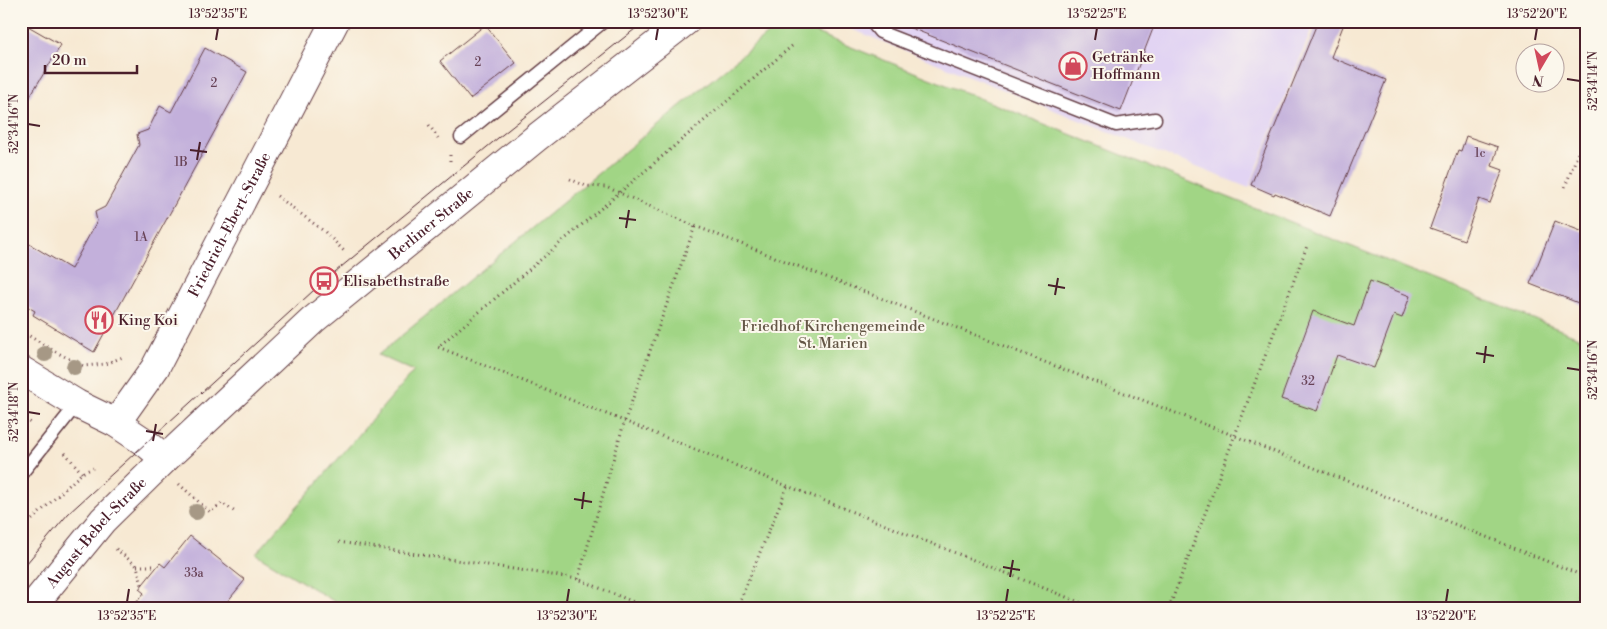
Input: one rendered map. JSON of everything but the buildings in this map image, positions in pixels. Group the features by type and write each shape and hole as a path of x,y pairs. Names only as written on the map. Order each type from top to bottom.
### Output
{"street":[{"name":"Friedrich-Ebert-Straße","path":"116,423 156,368 335,21"},
{"name":"Berliner Straße","path":"170,470 313,320 536,138 686,21"},
{"path":"21,370 77,404 116,423 146,443 170,470"},
{"name":"August-Bebel-Straße","path":"32,608 103,520 170,470"}],"lane":[{"path":"461,137 604,21"},
{"path":"871,21 880,32 1116,125 1155,119"},
{"path":"21,474 77,404"}],"path":[{"path":"792,46 438,347 1094,608"},
{"path":"429,125 438,138"},
{"path":"1565,187 1585,135"},
{"path":"570,179 586,186 606,187 695,226 1235,436 1586,577"},
{"path":"252,182 276,195 324,232 344,251"},
{"path":"578,579 624,422 695,226"},
{"path":"1169,608 1307,246"},
{"path":"21,331 83,366 106,364 126,356"},
{"path":"21,530 82,473 93,468"},
{"path":"170,470 210,512 222,503 235,512"},
{"path":"737,608 787,487"},
{"path":"339,542 578,579 648,608"},
{"path":"115,549 137,566 142,585"},
{"path":"137,566 157,566"},
{"path":"1577,608 1586,586"}],"shaded area":[{"path":"831,21 1315,21 1249,188"}],"green space":[{"name":"Friedhof Kirchengemeinde St. Marien","path":"783,21 1586,340 1586,608 345,608 256,554 414,371 378,355"}],"tram line":[{"path":"21,570 68,514 324,281 498,138 645,21"}],"place":[{"name":"Getränke Hoffmann","path":"1073,66"},
{"name":"Elisabethstraße","path":"324,281"},
{"name":"King Koi","path":"99,320"}]}
